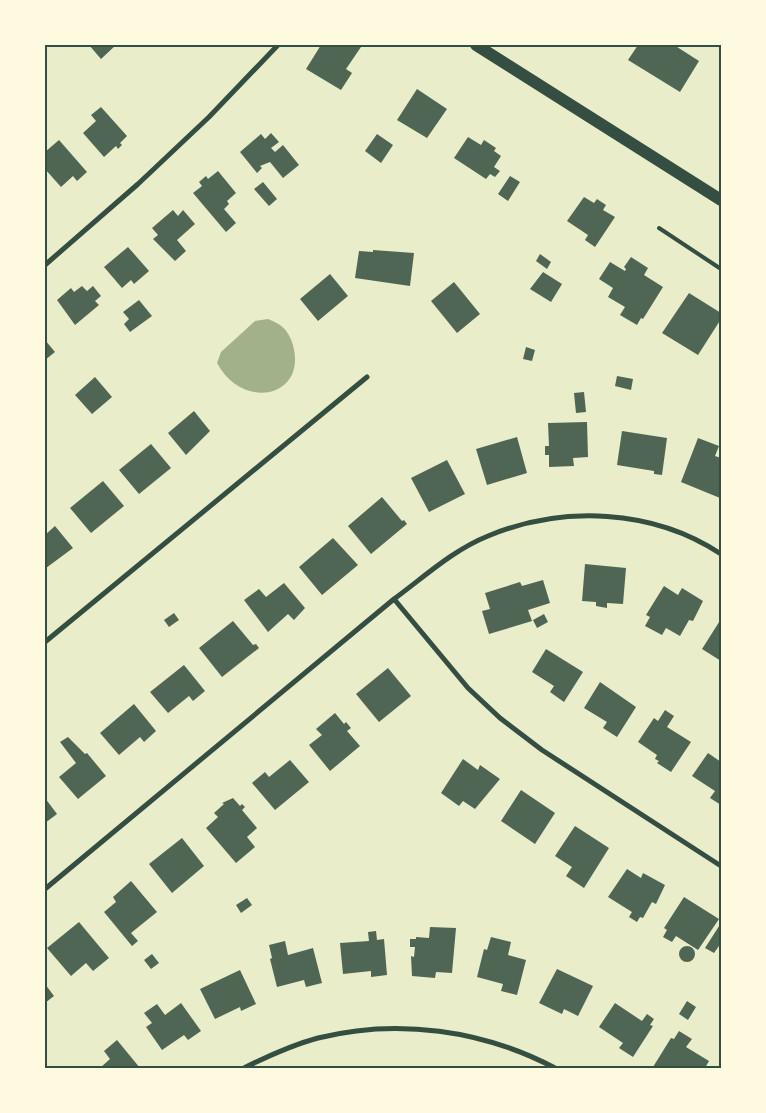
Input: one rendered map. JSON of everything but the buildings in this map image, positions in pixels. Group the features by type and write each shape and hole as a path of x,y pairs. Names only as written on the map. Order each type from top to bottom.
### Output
{"main road":[{"path":"476,45 721,200"}],"street":[{"path":"45,265 209,118 278,45"},
{"path":"45,642 367,377"},
{"path":"45,889 394,599 451,556 487,536 524,523 566,516 600,516 637,520 678,531 721,554"},
{"path":"394,599 468,688 500,718 542,750 721,866"},
{"path":"244,1068 275,1053 318,1038 361,1030 409,1028 451,1032 496,1042 530,1055 555,1068"}],"lane":[{"path":"659,228 721,269"}],"shaded area":[{"path":"268,319 286,330 292,342 295,361 292,375 283,386 271,392 257,392 242,388 228,378 217,363 221,352 255,321"}]}
